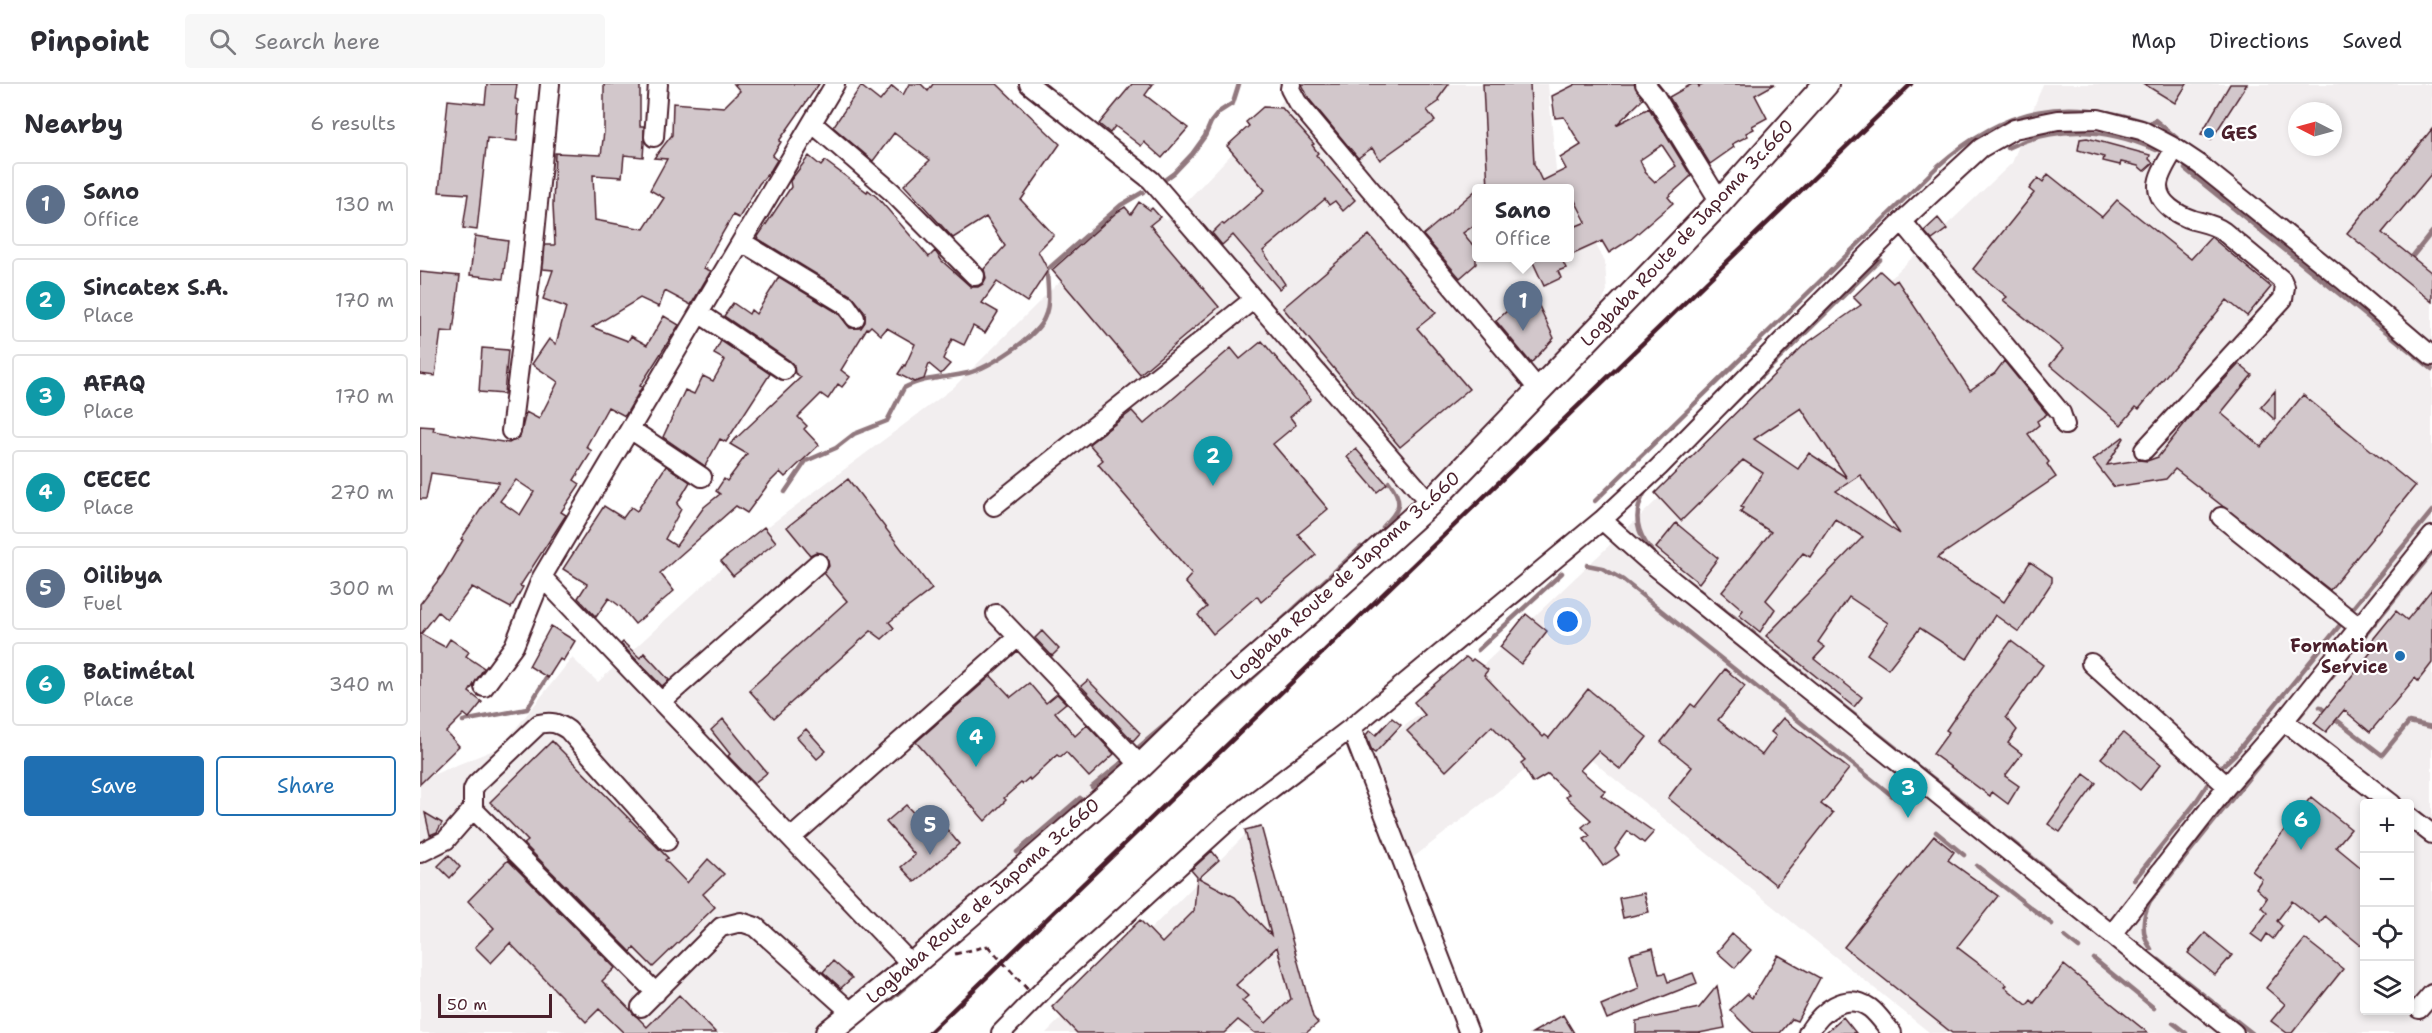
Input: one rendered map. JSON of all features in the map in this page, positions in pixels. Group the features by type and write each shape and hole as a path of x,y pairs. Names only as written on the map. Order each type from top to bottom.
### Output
{"main road":[{"name":"Logbaba Route de Japoma 3c.660","path":"828,1033 912,964 1141,766 1216,693 1304,617 1430,502 1720,202 1826,84"}],"street":[{"path":"511,431 532,263 549,84"},
{"path":"654,137 658,84"},
{"path":"484,687 514,646 542,577 835,84"},
{"path":"1029,84 1151,180 1430,502"},
{"path":"1291,84 1294,95 1304,111 1539,390"},
{"path":"1645,84 1655,96 1720,202"},
{"path":"1001,1033 1048,985 1225,824 1351,728 1602,520 1659,466 1902,221 1981,147 2014,129 2058,120 2098,119 2141,130 2175,148 2199,164 2343,280 2432,356"},
{"path":"812,123 892,192 975,276"},
{"path":"2144,450 2283,299 2285,292 2282,280 2223,231 2214,225 2190,219 2167,207 2158,186 2159,178 2175,148"},
{"path":"1902,221 2061,413 2064,425"},
{"path":"742,242 839,301 855,318"},
{"path":"994,506 1254,299"},
{"path":"699,313 784,370"},
{"path":"630,429 702,477"},
{"path":"2221,517 2359,627"},
{"path":"1602,520 1647,560 2234,1033"},
{"path":"2112,934 2218,777 2284,721 2432,536"},
{"path":"662,701 818,563"},
{"path":"542,577 912,964"},
{"path":"996,614 1141,766"},
{"path":"792,838 1018,637"},
{"path":"2091,663 2218,777"},
{"path":"2284,721 2385,799"},
{"path":"420,852 446,840 473,809 473,790 476,784 539,724 549,722 559,724 568,730 667,841"},
{"path":"1351,728 1469,1033"},
{"path":"473,809 656,993"},
{"path":"2414,821 2432,834"},
{"path":"641,1007 722,927 741,922 756,927 852,1013"},
{"path":"2419,1009 2432,994"},
{"path":"1808,1033 1816,1019 1842,1001 1856,1000 1871,1008 1892,1033"}],"path":[{"path":"988,946 1030,992"}],"shaded area":[{"path":"1304,84 1548,84 1556,171 1563,184 1472,184 1472,262 1574,262 1574,204 1605,262 1607,291 1596,318 1362,560 825,1033 573,1033 548,1028 546,1033 420,1033 420,780 501,747 572,658 598,682 762,531 953,388 1054,287 1148,206 1166,220 1179,209 1289,94"},
{"path":"2043,84 2432,84 2432,1033 1930,1033 1565,739 1401,867 1368,754 1479,669 2012,163"},
{"path":"1249,831 1308,1033 1046,1033"}],"building":[{"path":"487,84 517,84 515,99 518,100 517,115 519,115 517,141 487,138 477,230 463,228 468,194 439,192 448,100 485,104"},
{"path":"604,84 640,84 640,126 644,126 643,157 624,155 622,177 593,175 595,220 644,229 664,198 650,190 667,159 654,158 672,135 673,103 724,107 740,91 734,84 819,84 779,141 781,142 772,156 777,160 771,170 759,184 739,218 733,215 715,246 704,268 711,271 691,305 665,291 659,307 640,298 592,327 628,341 631,336 647,345 664,316 679,325 640,386 642,387 625,416 608,407 586,447 592,451 574,480 580,484 561,512 566,515 520,586 523,587 511,608 472,587 447,620 438,612 421,634 445,647 450,639 469,652 466,656 484,668 469,692 482,702 469,718 464,714 446,732 459,746 420,784 420,604 443,574 463,540 461,539 499,482 431,473 426,499 420,499 420,426 434,427 433,431 509,443 520,437 526,412 539,419 558,382 532,364 549,339 556,344 566,307 543,299 553,270 543,269 545,245 555,245 553,205 555,153 601,155 604,132","holes":["516,480 534,492 520,515 500,501"]},
{"path":"909,84 921,84 928,91 933,84 997,84 1060,144 1021,200 1054,235 1038,251 1048,270 1027,302 997,282 982,303 998,312 985,333 973,326 964,345 952,339 943,359 950,364 941,374 929,364 924,379 914,382 898,374 905,366 915,344 887,328 881,335 871,326 867,328 841,370 850,377 842,387 838,384 828,399 821,394 798,417 807,426 804,429 819,445 785,477 780,472 747,513 736,506 660,573 674,591 635,624 621,607 609,598 596,617 578,598 587,584 563,569 604,506 623,518 631,507 637,511 666,466 690,482 677,504 681,509 665,539 676,546 704,507 720,494 716,491 724,479 727,481 747,454 730,444 801,377 795,373 790,361 724,316 733,303 749,314 751,310 756,314 779,277 838,313 850,328 861,328 865,322 865,312 852,296 757,238 791,187 790,181 809,156 821,166 825,161 877,197 929,257 935,251 942,261 971,287 983,284 986,278 984,269 1005,246 986,217 953,238 904,185 930,160 894,133 873,161 833,127 861,86 880,101 892,86 903,95"},
{"path":"1132,84 1153,84 1145,95 1188,128 1162,158 1144,142 1141,146 1115,126 1110,133 1099,124"},
{"path":"1302,84 1449,84 1438,99 1440,101 1427,110 1435,121 1380,160 1372,148 1358,158 1309,99"},
{"path":"1483,84 1530,84 1534,164 1542,181 1566,169 1560,158 1581,145 1564,117 1555,118 1552,96 1576,84 1634,84 1643,99 1616,125 1649,108 1691,176 1668,197 1673,203 1631,239 1609,253 1602,241 1574,254 1574,227 1586,222 1574,199 1574,184 1488,184","holes":["1662,145 1676,166 1655,182 1645,172 1640,160"]},
{"path":"1692,84 1698,84 1699,87 1704,84 1775,84 1755,95 1767,118 1752,126 1754,129 1746,133 1748,136 1732,144 1734,147 1710,164 1669,97"},
{"path":"2144,84 2187,84 2175,103"},
{"path":"2230,84 2247,84 2211,140 2201,134"},
{"path":"1263,107 1282,108 1314,144 1312,145 1318,153 1316,155 1355,200 1343,211 1335,201 1329,205 1325,199 1263,251 1285,284 1279,289 1233,235 1222,245 1212,233 1265,190 1227,146 1249,126 1246,122"},
{"path":"2432,129 2432,173 2382,233 2432,273 2432,302 2347,233"},
{"path":"2087,138 2150,155 2149,159 2153,163 2144,171 2138,166 2103,161 2104,157 2078,150 2080,139"},
{"path":"2048,174 2102,217 2117,200 2191,259 2211,237 2271,287 2247,316 2227,300 2139,409 2136,407 2121,425 2050,365 2063,349 2003,300 2007,297 1973,269 2034,193 2029,189 2038,178 2043,182"},
{"path":"1472,193 1472,227 1463,233 1472,244 1472,262 1476,264 1460,278 1423,235"},
{"path":"1139,202 1150,210 1152,208 1160,217 1150,225 1219,307 1140,374 1052,270 1117,212 1125,207 1131,214"},
{"path":"1938,218 1947,229 1932,240 1924,231"},
{"path":"1369,235 1436,313 1417,328 1469,389 1400,447 1283,308"},
{"path":"475,236 508,241 503,279 470,275"},
{"path":"1533,262 1563,262 1566,268 1558,271 1561,278 1544,286"},
{"path":"1880,271 1893,283 1897,280 1970,390 1995,373 2004,361 2047,414 2037,421 2039,425 2028,434 2049,462 2047,464 2056,477 1937,558 2004,602 2030,562 2052,577 2052,582 2019,632 1995,615 1967,659 1920,628 1888,669 1867,654 1888,623 1849,597 1818,642 1825,647 1814,659 1862,697 1854,707 1766,636 1863,537 1835,519 1810,557 1803,553 1766,600 1775,609 1760,632 1739,615 1743,610 1722,592 1771,532 1740,512 1763,473 1743,460 1681,521 1655,493 1804,345 1861,305 1853,297","holes":["1801,408 1847,478 1809,453 1798,469 1754,439","1860,475 1900,534 1836,491"]},
{"path":"420,272 460,276 453,332 441,331 435,376 420,374"},
{"path":"1531,289 1554,338 1531,363 1496,321"},
{"path":"721,341 770,374 726,442 720,439 705,466 663,437 685,390 694,394 703,376 713,381 725,360 714,354"},
{"path":"1262,341 1311,399 1290,417 1296,425 1273,444 1328,509 1298,534 1316,555 1261,602 1257,596 1213,634 1198,615 1207,607 1185,582 1192,574 1098,464 1103,460 1089,444 1132,411 1144,424 1231,348 1240,359"},
{"path":"482,348 508,350 504,394 479,392"},
{"path":"2239,364 2252,375 2221,413 2261,447 2303,395 2415,486 2330,590 2175,469 2166,479 2114,487 2093,460 2123,437 2107,465 2147,461 2158,457 2193,413"},
{"path":"2275,391 2275,420 2261,407"},
{"path":"1356,449 1387,484 1377,492 1347,457"},
{"path":"848,479 932,589 889,622 894,628 882,639 871,631 774,718 749,690 847,601 824,573 829,566 827,556 816,552 810,555 787,527"},
{"path":"1676,523 1718,558 1699,583 1656,548"},
{"path":"764,527 776,542 733,576 721,561"},
{"name":"Formation Service","path":"2432,589 2432,663 2418,681 2415,678 2370,732 2344,710 2326,732 2314,723 2375,647 2370,643 2396,611 2407,620"},
{"path":"1526,614 1547,631 1521,664 1500,647"},
{"path":"551,626 575,641 563,661 560,659 548,678 529,666"},
{"path":"1042,631 1059,649 1052,656 1035,638"},
{"path":"2011,641 2043,665 2006,717 2017,730 2008,743 2022,754 2005,776 2019,786 2008,804 1992,792 1990,796 1933,754 1949,732 1946,730"},
{"path":"623,642 640,658 644,653 669,680 662,686 621,644"},
{"path":"1466,657 1471,661 1473,659 1488,670 1484,675 1543,737 1545,735 1549,738 1588,689 1647,737 1621,770 1598,751 1580,770 1605,791 1601,795 1654,832 1644,843 1628,831 1615,849 1619,855 1603,866 1584,839 1590,836 1582,827 1591,820 1566,797 1569,794 1548,774 1533,783 1521,763 1525,760 1492,726 1446,771 1407,731 1425,715 1414,702"},
{"path":"1725,669 1745,686 1718,720 1762,755 1776,736 1771,732 1783,718 1849,769 1821,804 1833,813 1776,885 1668,798 1692,767 1661,742 1691,704 1695,707"},
{"path":"991,676 1011,697 1029,683 1046,703 1057,694 1066,703 1055,712 1075,736 1087,725 1114,754 1089,777 1066,752 1060,757 1057,755 1030,780 1029,778 1021,783 1004,798 1006,800 985,821 916,742"},
{"path":"1088,680 1140,733 1133,741 1081,686"},
{"path":"1392,718 1401,725 1375,753 1366,735 1370,730 1376,735"},
{"path":"723,719 767,773 754,783 728,756 730,754 711,730"},
{"path":"806,729 826,751 817,759 797,737"},
{"path":"2123,733 2161,764 2140,790 2101,758"},
{"path":"552,741 668,858 665,860 687,883 708,859 724,874 703,894 715,907 653,967 634,948 631,952 524,844 528,841 490,802"},
{"path":"2084,774 2096,783 2060,832 2048,824"},
{"path":"2311,797 2351,829 2336,847 2360,867 2360,945 2325,916 2320,923 2292,901 2277,921 2282,926 2273,939 2267,934 2262,942 2251,934 2267,913 2261,907 2267,898 2256,888 2262,879 2252,871"},
{"path":"906,805 936,837 946,828 959,844 915,882 901,867 915,855 886,822"},
{"path":"425,813 442,823 437,832 430,835"},
{"path":"1261,826 1313,1017 1318,1023 1306,1033 1255,1033 1238,1020 1224,1033 1077,1033 1052,1007 1140,920 1162,943 1194,911 1197,877 1191,870 1212,851 1219,860 1199,878 1235,897 1271,935 1245,830","holes":["1277,947 1291,999 1266,1023 1242,1001 1248,996 1236,985"]},
{"path":"1934,836 1954,852 1948,860 1998,896 1957,947 2007,985 2005,987 2027,1005 2031,1000 2034,1003 2064,965 2148,1033 1952,1033 1844,947"},
{"path":"449,855 460,867 450,878 438,866"},
{"path":"508,860 615,968 602,981 647,1027 679,995 716,1033 624,1033 599,1009 586,1022 510,943 491,963 475,947 494,928 468,901"},
{"path":"1644,893 1649,912 1623,918 1619,898"},
{"path":"2205,933 2232,955 2215,975 2188,953"},
{"path":"1732,934 1751,950 1735,968 1717,952"},
{"path":"2305,939 2343,969 2292,1033 2287,1033 2271,1021 2285,1004 2266,988"},
{"path":"1653,948 1659,974 1665,973 1668,982 1693,973 1697,983 1607,1019 1601,1005 1639,989 1630,954"},
{"path":"1778,955 1820,978 1797,1021 1792,1019 1780,1033 1753,1033 1730,1010 1747,994 1752,998"},
{"path":"833,961 852,978 841,988 823,972"},
{"path":"1717,986 1725,1028 1699,1033 1636,1033 1636,1021 1699,1008"},
{"path":"1563,1015 1574,1033 1532,1033"},
{"path":"1843,1017 1856,1033 1825,1033"}],"waterway":[{"path":"1159,184 1174,173 1192,154 1219,112 1233,103 1239,84"},
{"path":"1595,501 1938,166 1988,130 2013,119 2038,112 2065,109 2092,110 2152,124 2155,120 2184,144"},
{"path":"2007,148 2044,136 2082,132 2119,137 2156,150"},
{"path":"2185,169 2432,369"},
{"path":"785,492 806,461 836,448 854,434 887,421 904,388 935,378 977,370 1023,342 1041,324 1047,311 1047,270 1121,205 1143,192"},
{"path":"2412,257 2432,232"},
{"path":"1728,409 1880,260"},
{"path":"1383,527 1398,506 1397,496 1389,482"},
{"path":"1646,490 1639,507 1638,523 1642,537 1663,562 1704,594"},
{"path":"2352,609 2432,511"},
{"path":"1270,631 1361,547"},
{"path":"2352,651 2432,553"},
{"path":"1587,565 1602,568 1623,580 1895,798"},
{"path":"1478,650 1562,573"},
{"path":"1718,604 1805,675"},
{"path":"2216,772 2235,754 2340,625"},
{"path":"1202,723 1267,665"},
{"path":"2299,717 2337,670"},
{"path":"463,721 527,709 549,674"},
{"path":"1818,686 1896,748"},
{"path":"2320,707 2382,755 2409,722 2432,727"},
{"path":"1133,752 1179,713"},
{"path":"2151,949 2144,925 2145,913 2150,901 2284,734"},
{"path":"1092,787 1127,758"},
{"path":"1911,761 1989,822"},
{"path":"2134,880 2193,806 2211,779"},
{"path":"1017,852 1080,798"},
{"path":"1936,832 1964,855"},
{"path":"2009,839 2070,888"},
{"path":"1977,866 2052,924"},
{"path":"2065,937 2079,948"},
{"path":"2094,959 2154,1008"},
{"path":"2159,960 2252,1033"},
{"path":"883,999 891,999 916,978 917,971"},
{"path":"2173,1023 2186,1033"}],"railway":[{"path":"929,1033 1911,84"}],"place":[{"name":"GES","path":"2209,133"},
{"name":"Sano","path":"1523,331"},
{"name":"Sincatex S.A.","path":"1213,486"},
{"name":"Formation Service","path":"2400,656"},
{"name":"CECEC","path":"976,767"},
{"name":"AFAQ","path":"1908,818"},
{"name":"Batimétal","path":"2301,850"},
{"name":"Oilibya","path":"930,855"}]}
